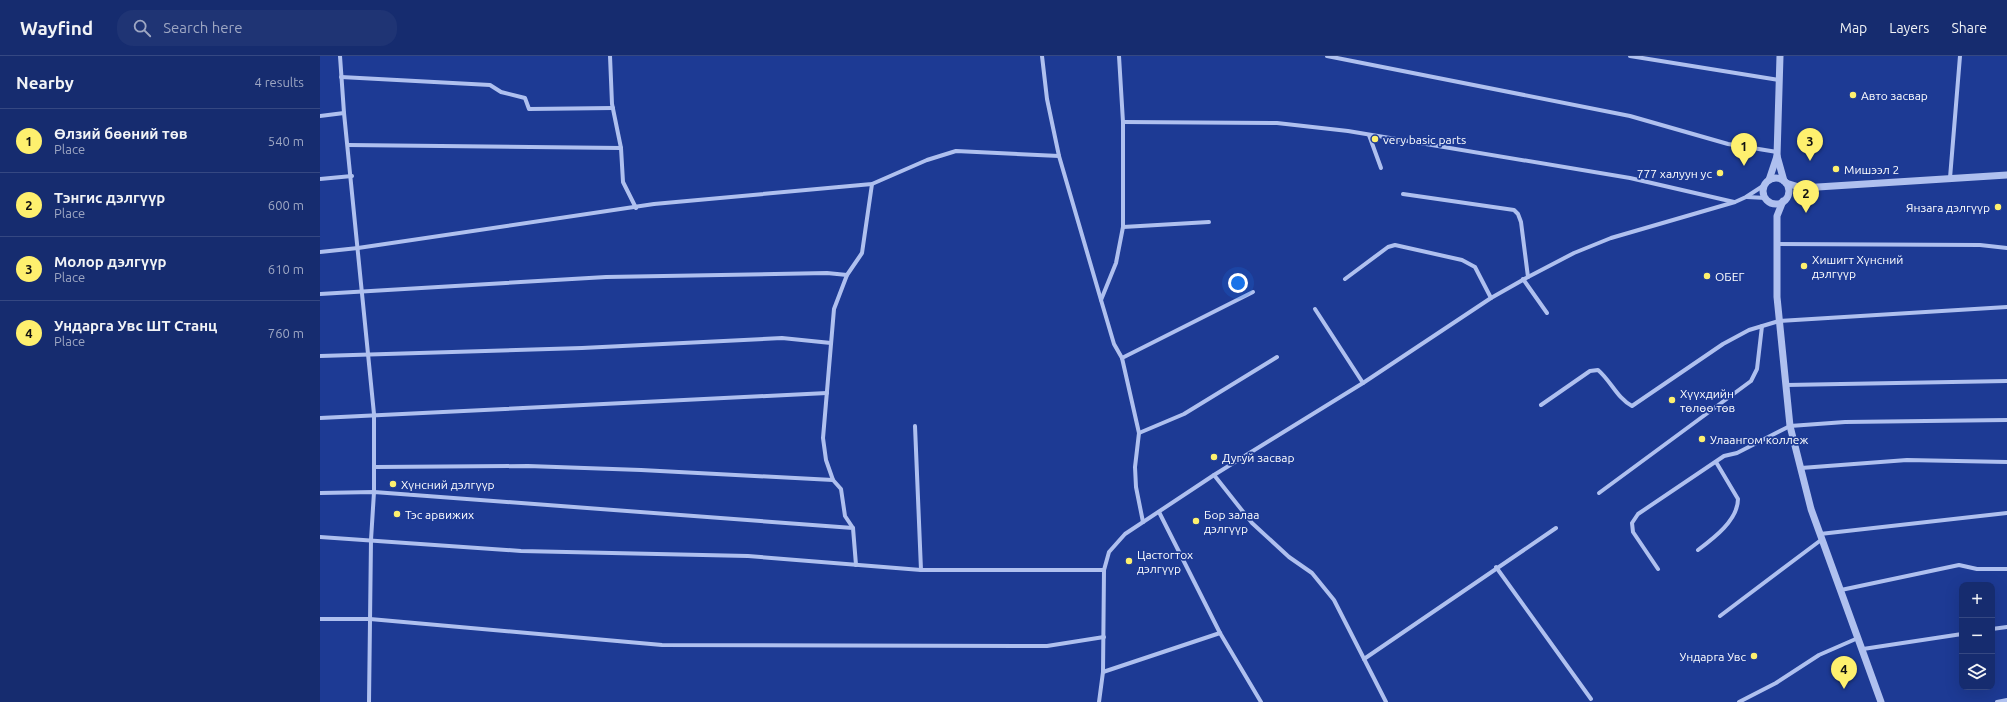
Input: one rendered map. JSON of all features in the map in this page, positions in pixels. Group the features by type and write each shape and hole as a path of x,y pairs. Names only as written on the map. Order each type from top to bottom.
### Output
{"street":[{"path":"340,56 344,113 352,176 374,414 374,492 370,540 369,702"},
{"path":"610,56 613,108 621,148 623,182 636,208"},
{"path":"1042,56 1047,99 1059,156 1114,344 1122,358 1139,433 1135,467 1136,487 1143,522"},
{"path":"1101,300 1116,263 1123,227 1123,122 1119,56"},
{"path":"1327,56 1630,116 1728,144 1777,154"},
{"path":"1630,56 1779,80"},
{"path":"1780,56 1777,154 1785,182 1789,190 1778,216 1777,244 1779,321 1790,426 1820,537 1863,649 1881,702"},
{"path":"1950,178 1960,56"},
{"path":"341,77 490,85 501,92 525,98 529,109 613,108"},
{"path":"320,116 344,113"},
{"path":"1123,122 1277,124 1369,135 1630,178 1734,202"},
{"path":"1369,135 1381,168"},
{"path":"348,145 621,148"},
{"path":"320,252 358,248 636,208 654,204 872,184 927,160 956,151 1059,156"},
{"path":"1777,154 1764,191 1767,200 1778,216"},
{"path":"1099,702 1103,672 1104,570 1109,552 1116,544 1143,522 1214,475 1363,383 1491,298 1523,279 1574,253 1611,238 1734,202 1746,197 1767,182 1777,178 1802,188 2007,175"},
{"path":"320,179 352,176"},
{"path":"856,565 853,528 845,516 842,489 834,480 826,460 823,438 834,309 847,275 862,253 872,184"},
{"path":"1746,197 1767,200 1776,204 1802,188"},
{"path":"1403,194 1514,210 1518,214 1521,222 1528,277"},
{"path":"1123,227 1209,222"},
{"path":"1777,244 1980,245 2007,248"},
{"path":"1344,279 1388,247 1395,245 1462,260 1475,267 1491,298"},
{"path":"320,294 606,277 827,273 847,275"},
{"path":"1523,279 1547,313"},
{"path":"1122,358 1253,292"},
{"path":"1541,405 1590,371 1598,370 1606,376 1624,402 1632,406 1723,344 1749,330 1779,321 2007,307"},
{"path":"1315,309 1363,383"},
{"path":"1599,493 1752,381 1758,369 1762,326"},
{"path":"320,356 582,348 782,338 830,342"},
{"path":"1139,433 1184,414 1277,356"},
{"path":"1786,385 2007,381"},
{"path":"320,418 374,414 827,393"},
{"path":"1658,569 1633,532 1632,523 1638,514 1724,456 1737,453 1790,426 1861,421 2007,420"},
{"path":"915,426 921,570"},
{"path":"1801,468 1907,460 2007,462"},
{"path":"1698,550 1719,533 1738,505 1738,499 1716,462"},
{"path":"374,467 536,467 641,470 834,480"},
{"path":"1214,475 1252,523 1289,557 1312,573 1334,600 1386,702"},
{"path":"320,493 374,492 853,528"},
{"path":"1159,512 1220,634 1261,702"},
{"path":"1720,616 1820,537 2007,513"},
{"path":"1364,659 1422,621 1496,567 1556,528"},
{"path":"320,537 521,551 748,556 921,570 1104,570"},
{"path":"1841,590 1959,565 1977,569 2007,570"},
{"path":"1496,567 1591,699"},
{"path":"320,619 370,619 662,645 1047,646 1104,637"},
{"path":"1995,629 2007,627"},
{"path":"1103,672 1220,634"},
{"path":"1863,649 1959,634"},
{"path":"1739,702 1776,683 1819,655 1858,638"},
{"path":"1997,702 2007,700"}],"place":[{"name":"Авто засвар","path":"1853,95"},
{"name":"very basic parts","path":"1375,139"},
{"name":"Молор дэлгүүр","path":"1810,161"},
{"name":"Өлзий бөөний төв","path":"1744,166"},
{"name":"Мишээл 2","path":"1836,169"},
{"name":"777 халуун ус","path":"1720,173"},
{"name":"Янзага дэлгүүр","path":"1998,207"},
{"name":"Тэнгис дэлгүүр","path":"1806,213"},
{"name":"Хишигт Хүнсний дэлгүүр","path":"1804,266"},
{"name":"ОБЕГ","path":"1707,276"},
{"name":"Хүүхдийн төлөө төв","path":"1672,400"},
{"name":"Улаангом коллеж","path":"1702,439"},
{"name":"Дугуй засвар","path":"1214,457"},
{"name":"Хүнсний дэлгүүр","path":"393,484"},
{"name":"Тэс арвижих","path":"397,514"},
{"name":"Бор залаа дэлгүүр","path":"1196,521"},
{"name":"Цастогтох дэлгүүр","path":"1129,561"},
{"name":"Ундарга Увс","path":"1754,656"},
{"name":"Ундарга Увс ШТ Станц","path":"1844,689"}]}
